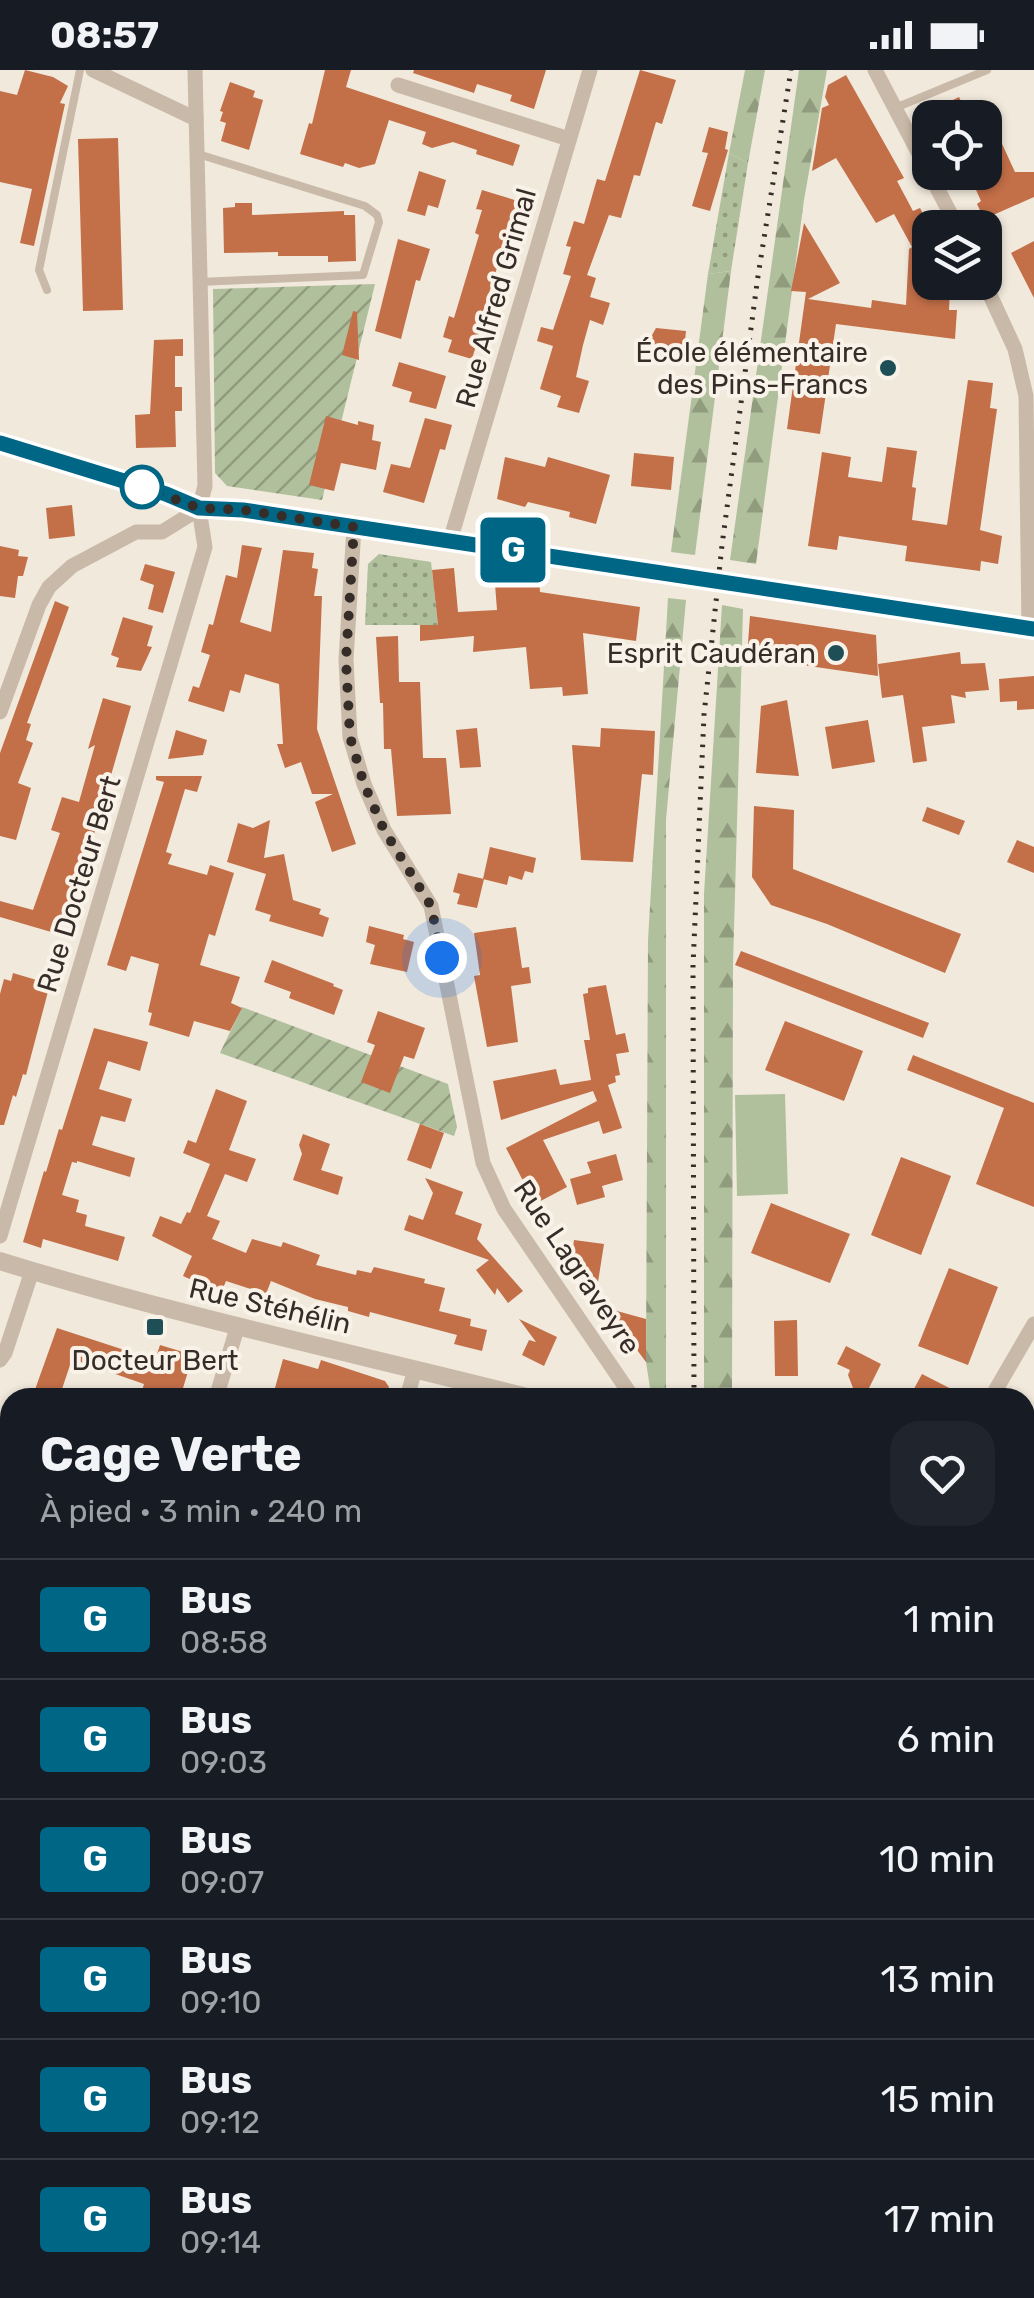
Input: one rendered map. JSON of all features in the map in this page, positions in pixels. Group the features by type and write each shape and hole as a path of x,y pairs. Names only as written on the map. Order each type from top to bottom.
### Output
{"main road":[{"path":"0,444 166,494 199,508 243,510 1032,628"}],"street":[{"path":"93,70 196,119"},
{"path":"0,712 49,587 72,566 136,532 162,532 199,508 205,486 195,70"},
{"name":"Rue Alfred Grimal","path":"450,540 590,70"},
{"path":"875,70 949,210"},
{"path":"398,85 569,139"},
{"path":"992,300 1015,348 1030,397 1032,628"},
{"name":"Rue Docteur Bert","path":"0,1236 205,546 199,508"},
{"name":"Rue Lagraveyre","path":"354,527 346,660 350,737 364,784 384,830 431,906 484,1163 504,1210 626,1388"},
{"name":"Rue Stéhélin","path":"0,1261 138,1303 490,1388"},
{"path":"0,1360 32,1271"},
{"path":"997,1388 1034,1324"},
{"path":"219,1388 238,1325"},
{"path":"410,1388 415,1369"}],"lane":[{"path":"47,290 39,270 80,70"},
{"path":"895,108 986,70"},
{"path":"196,154 365,206 377,215 378,222 364,274 200,282"}],"green space":[{"path":"745,70 765,70 748,163 729,153"},
{"path":"799,70 827,70 804,200 756,564 730,560"},
{"path":"729,153 748,163 731,271 708,274"},
{"path":"731,271 695,555 671,552 708,274"},
{"path":"375,284 322,500 227,486 215,473 213,289"},
{"path":"379,554 431,562 438,625 365,625 368,564"},
{"path":"668,598 686,600 666,820 666,1388 650,1388 646,1362 648,940"},
{"path":"722,605 743,609 733,965 732,1388 704,1388 704,894"},
{"path":"242,1007 448,1084 457,1127 454,1136 220,1053"},
{"path":"785,1094 788,1194 737,1196 735,1095"}],"building":[{"path":"25,70 53,77 68,86 60,103 65,104 34,246 20,243 32,189 0,182 0,91 17,95"},
{"path":"325,70 351,70 346,87 520,145 513,166 453,142 432,148 422,144 426,132 389,120 375,164 359,168 345,163 343,167 300,154"},
{"path":"546,70 534,109 510,101 512,95 477,84 474,93 413,73"},
{"path":"640,70 676,80 662,124 656,122 640,176 634,175 621,218 609,215 587,275 596,278 590,297 610,303 603,325 590,320 576,377 589,381 579,413 557,407 561,396 540,389 553,346 537,341 541,327 553,330 571,276 563,274 574,221 584,224 597,179 605,181"},
{"path":"846,75 904,178 897,181 912,210 912,247 894,214 876,223 836,158 812,171 822,108 829,105 825,97 828,85"},
{"path":"230,82 255,91 253,97 263,100 249,150 221,141 226,123 220,121 220,111"},
{"path":"709,127 728,132 728,150 710,211 692,206 708,153 702,152"},
{"path":"118,138 123,310 83,311 78,139"},
{"path":"1002,144 1015,172 1034,172 1034,197 1002,211 980,210 977,204 981,201 976,190 1002,190"},
{"path":"419,171 446,180 438,208 428,205 425,216 407,211"},
{"path":"482,190 518,201 472,359 448,352 452,340 443,337 449,316 454,318 479,235 475,233 482,210 476,209"},
{"path":"235,203 252,203 252,215 344,211 344,215 355,215 356,261 328,262 328,256 278,256 278,252 224,253 223,208 235,207"},
{"path":"804,223 840,283 808,299 871,308 872,300 906,305 912,247 912,300 949,300 949,310 957,310 955,339 836,324 820,434 787,429 806,292 791,291"},
{"path":"398,239 430,249 420,281 416,280 401,339 375,331"},
{"path":"1034,241 1034,298 1011,253"},
{"path":"353,311 357,312 359,360 342,355"},
{"path":"656,328 686,331 683,360 640,355 646,335 651,337"},
{"path":"183,339 183,356 175,356 175,387 182,387 182,411 175,411 176,447 136,448 135,415 150,414 154,340"},
{"path":"399,362 446,376 436,409 409,402 412,392 392,386"},
{"path":"968,380 993,383 990,408 997,409 980,530 1002,536 998,564 981,561 980,571 905,561 907,546 839,536 837,550 808,546 822,452 851,457 848,477 882,482 887,447 917,451 912,520 947,525"},
{"path":"326,416 374,425 372,440 381,442 376,470 341,463 334,491 309,485"},
{"path":"425,418 452,425 445,450 440,449 424,503 383,492 391,464 410,468"},
{"path":"634,453 674,457 671,490 631,486"},
{"path":"505,457 545,467 548,457 610,475 596,524 569,517 570,512 497,499"},
{"path":"72,505 75,536 49,539 46,508"},
{"path":"242,545 262,548 240,622 271,632 283,550 314,553 312,568 318,569 314,596 322,596 317,729 356,844 332,852 315,802 333,794 312,794 301,762 285,768 277,744 283,744 279,684 245,674 240,693 230,690 224,712 188,701 193,686 199,688 210,655 201,652 209,624 213,625 226,575 237,578"},
{"path":"0,546 19,550 18,556 28,557 23,576 18,576 15,598 0,596"},
{"path":"145,564 175,572 163,613 148,609 154,585 140,580"},
{"path":"454,568 458,612 497,610 494,571 539,578 540,592 640,607 636,641 583,633 588,694 563,696 562,687 530,689 526,647 473,652 474,636 420,641 420,625 438,625 432,570"},
{"path":"55,601 69,607 27,723 31,724 26,740 33,743 18,783 31,788 16,840 0,836 0,753"},
{"name":"Esprit Caudéran","path":"750,616 876,635 878,676 747,657"},
{"path":"123,617 153,626 147,646 152,647 141,671 116,667 119,658 111,655"},
{"path":"398,636 399,682 420,682 423,758 446,758 451,814 397,816 391,749 384,749 376,637"},
{"path":"960,652 961,664 985,663 989,690 965,692 966,698 951,695 955,723 922,727 927,761 913,763 903,695 882,698 878,664"},
{"path":"1034,676 1034,709 1017,710 1017,701 1000,702 999,679"},
{"path":"103,698 131,706 86,862 81,861 58,934 0,917 0,901 33,910 60,833 51,830 62,797 79,802 95,745 88,749"},
{"path":"787,700 799,776 756,773 761,706"},
{"path":"868,720 875,762 832,769 825,727"},
{"path":"477,728 481,767 460,768 456,730"},
{"path":"601,728 655,731 653,775 642,774 633,862 581,860 572,745 600,747"},
{"path":"176,730 207,740 203,755 168,759"},
{"path":"156,776 202,776 197,792 185,789 166,852 172,854 168,864 207,875 210,865 234,873 215,936 209,934 200,965 240,977 231,1003 242,1008 230,1031 194,1021 189,1037 149,1025 152,1013 148,1012 159,964 131,956 126,971 107,965 164,782 156,780"},
{"path":"754,806 794,810 793,869 961,934 945,973 771,905 752,877"},
{"path":"927,807 965,821 959,835 922,821"},
{"path":"270,820 264,858 284,854 293,900 321,909 319,914 329,918 323,937 269,921 271,915 255,910 266,874 227,862 238,823 253,828"},
{"path":"1017,840 1034,847 1034,873 1007,862"},
{"path":"490,847 536,858 533,873 525,871 522,880 509,876 507,885 483,879"},
{"path":"458,873 484,879 477,908 457,904 460,894 453,892"},
{"path":"369,926 404,935 403,939 414,942 407,972 370,964 375,945 366,942"},
{"path":"516,927 522,968 529,967 531,983 511,986 518,1042 487,1047 474,976 480,975 474,933"},
{"path":"741,951 929,1023 923,1038 735,965"},
{"path":"272,960 343,990 334,1015 289,998 291,992 264,982"},
{"path":"13,973 50,984 26,1075 23,1074 16,1097 13,1095 4,1125 0,1125 0,994 4,979 11,981"},
{"path":"606,985 616,1035 625,1033 629,1052 616,1054 620,1075 608,1085 622,1128 603,1134 599,1121 543,1140 567,1187 535,1204 506,1148 597,1101 593,1091 501,1120 493,1081 556,1069 560,1085 591,1080 584,1040 590,1040 583,994 588,993 588,988"},
{"path":"378,1011 425,1028 414,1059 404,1056 390,1093 361,1082 375,1045 367,1042"},
{"path":"785,1021 863,1051 844,1101 765,1070"},
{"path":"94,1028 148,1042 140,1071 108,1061 99,1089 132,1099 125,1122 101,1116 92,1145 135,1158 130,1177 72,1162 62,1195 79,1200 76,1212 87,1215 85,1226 125,1237 118,1261 43,1239 41,1248 23,1242"},
{"path":"913,1055 1034,1103 1034,1207 976,1184 1004,1108 907,1070"},
{"path":"216,1089 247,1101 229,1150 256,1159 247,1182 225,1174 207,1216 220,1221 212,1239 246,1253 252,1239 281,1247 283,1242 320,1255 316,1265 356,1275 357,1270 371,1273 374,1267 425,1279 424,1283 445,1288 439,1311 471,1319 470,1326 487,1330 482,1351 454,1344 457,1335 370,1312 369,1317 348,1311 348,1307 271,1281 266,1294 226,1281 221,1293 183,1276 192,1256 152,1236 160,1216 181,1224 190,1213 210,1164 183,1153 188,1140 196,1143"},
{"path":"420,1124 444,1133 431,1169 407,1160"},
{"path":"303,1134 330,1144 321,1170 343,1177 338,1195 293,1180 302,1154 299,1145"},
{"path":"616,1154 623,1180 602,1186 605,1197 577,1205 570,1179 591,1173 587,1162"},
{"path":"901,1157 951,1176 921,1255 871,1235"},
{"path":"425,1178 463,1192 455,1214 482,1224 477,1239 523,1291 508,1303 497,1288 495,1295 476,1270 489,1260 404,1230 409,1215 423,1220 433,1193"},
{"path":"771,1203 850,1234 830,1283 751,1253"},
{"path":"574,1240 604,1244 598,1282 582,1279 582,1264 571,1262"},
{"path":"949,1268 998,1287 968,1365 918,1346"},
{"path":"606,1308 646,1319 646,1362"},
{"path":"519,1319 557,1337 544,1366 522,1355 529,1340 536,1342"},
{"path":"797,1320 798,1376 775,1376 774,1321"},
{"path":"57,1328 155,1360 160,1345 193,1355 183,1388 143,1388 144,1384 72,1359 62,1388 36,1388"},
{"path":"846,1346 881,1364 869,1388 853,1388 850,1370 837,1364"},
{"path":"283,1359 318,1369 321,1360 385,1381 389,1387 389,1388 275,1388"},
{"path":"922,1374 949,1388 914,1388"}],"railway":[{"path":"694,1388 693,966 704,715 758,276 791,70"}],"bus line":[{"name":"G","path":"0,443 166,494 199,508 243,510 1034,629"}],"place":[{"name":"École élémentaire des Pins-Francs","path":"888,368"},
{"name":"Esprit Caudéran","path":"836,653"},
{"name":"Docteur Bert","path":"155,1327"}],"route":[{"path":"142,487 199,508 243,510 354,527 346,660 350,737 384,830 431,906 442,958"}]}
